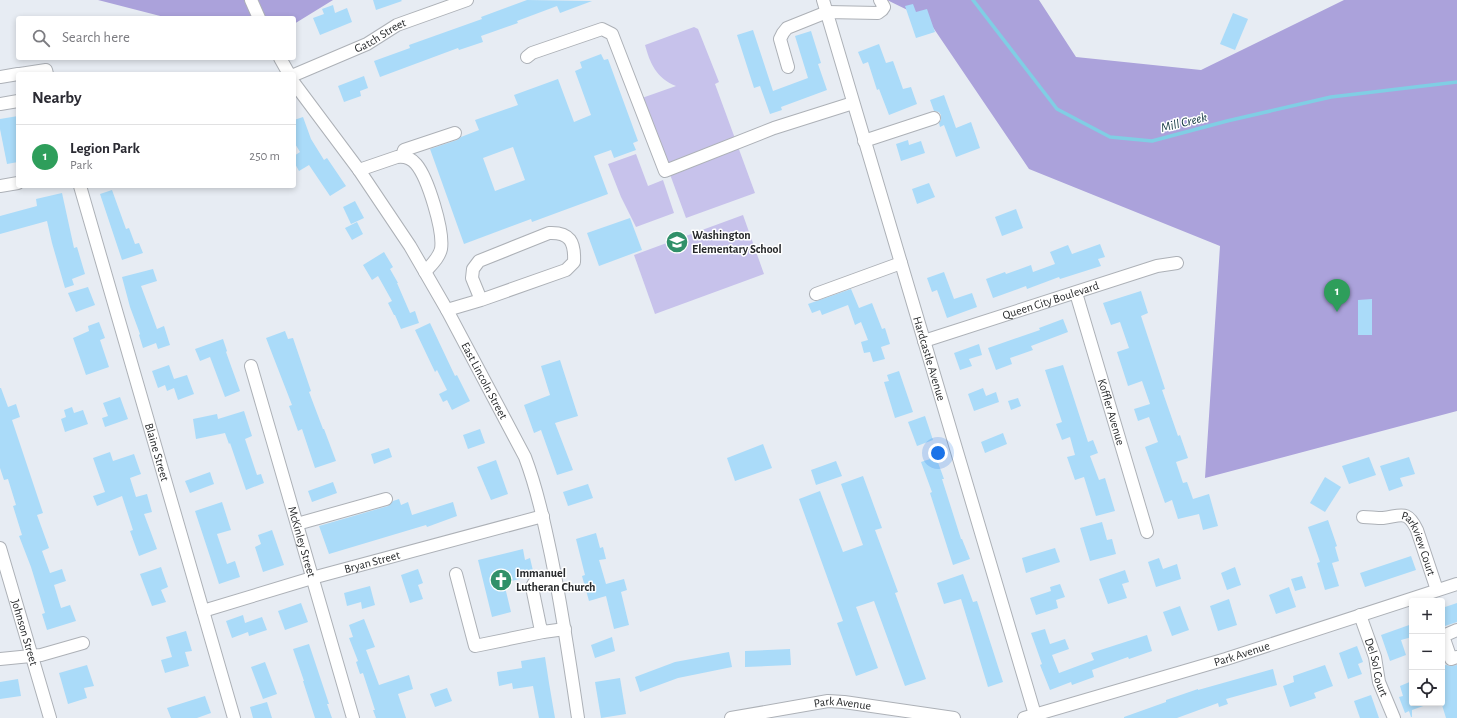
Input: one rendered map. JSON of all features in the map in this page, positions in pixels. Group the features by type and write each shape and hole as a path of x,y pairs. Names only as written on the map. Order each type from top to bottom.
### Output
{"street":[{"path":"251,0 257,16"},
{"name":"Gatch Street","path":"296,74 367,44 397,25 467,0"},
{"name":"Hardcastle Avenue","path":"823,0 924,341 1032,717"},
{"path":"788,67 780,39 783,32 788,28 827,12 878,13 884,7 880,0"},
{"path":"527,57 532,53 602,29 612,34 665,171 774,128 853,103"},
{"path":"281,60 288,72"},
{"path":"32,72 46,70 47,72"},
{"path":"0,77 16,74"},
{"name":"East Lincoln Street","path":"296,86 359,170 410,246 447,310 525,457 533,478 543,516 565,629 578,718"},
{"path":"0,104 16,101"},
{"path":"864,141 934,118"},
{"path":"402,156 404,150 455,133"},
{"path":"359,170 402,156 410,159 416,164 422,173 436,212 440,231 441,250 438,257 425,272"},
{"path":"0,186 16,183"},
{"name":"Blaine Street","path":"81,188 234,718"},
{"path":"447,310 481,300 566,270 574,262 575,251 568,237 560,232 549,233 479,261 473,269 472,278 481,300"},
{"path":"816,294 901,263"},
{"name":"Queen City Boulevard","path":"924,341 1157,266 1177,263"},
{"name":"Koffler Avenue","path":"1076,293 1147,532"},
{"name":"McKinley Street","path":"251,366 353,718"},
{"path":"297,524 386,498"},
{"name":"Parkview Court","path":"1363,517 1382,518 1399,514 1408,517 1414,522 1437,590"},
{"name":"Bryan Street","path":"203,611 312,578 543,516"},
{"name":"Johnson Street","path":"0,548 4,573 32,656 46,717"},
{"path":"456,574 475,646 565,629"},
{"path":"543,632 540,626 532,587 534,583 555,578"},
{"name":"Park Avenue","path":"1032,717 1226,658 1457,584"},
{"name":"Del Sol Court","path":"1360,615 1375,657 1379,682 1394,718"},
{"path":"1457,630 1443,636 1451,659 1457,657"},
{"path":"0,659 32,656 83,643"},
{"name":"Park Avenue","path":"731,718 744,717 828,701 844,702 887,713 950,718"}],"shaded area":[{"path":"98,0 333,0 296,23 296,16 160,16"},
{"path":"887,0 1039,0 1076,57 1201,70 1344,0 1457,0 1457,411 1205,478 1220,246 1029,169 928,20"},
{"path":"694,27 698,29 719,82 715,84 755,193 686,218 642,98 676,86 663,79 655,69 649,58 645,45"},
{"path":"636,154 648,186 663,180 674,213 636,227 621,197 608,164"},
{"path":"743,215 764,274 655,314 634,255"}],"building":[{"path":"373,0 401,0 402,1 376,10"},
{"path":"527,0 592,1 560,13 557,6 517,21 518,23 481,36 483,42 459,50 458,48 380,77 374,61 410,48 409,45 482,19 481,17"},
{"path":"913,4 916,12 927,9 935,32 916,38 905,6"},
{"path":"333,5 335,13 347,8 352,22 320,35 313,18 324,14 322,9"},
{"path":"1233,13 1248,19 1235,50 1220,44"},
{"path":"753,30 773,91 808,78 795,36 811,31 821,63 818,64 827,90 781,107 782,110 770,114 760,86 754,88 737,35"},
{"path":"879,44 886,63 893,61 903,89 911,87 917,104 889,115 879,89 877,90 868,62 863,64 858,52"},
{"path":"601,54 604,60 608,59 638,141 633,143 636,150 614,158 611,150 594,156 608,194 532,222 531,219 464,244 430,149 457,140 479,130 475,120 518,105 514,95 558,79 574,122 591,115 575,71 582,68 580,62","holes":["513,147 525,180 495,191 483,158"]},
{"path":"364,76 368,88 360,91 361,96 344,102 338,86"},
{"path":"944,95 956,128 971,122 980,148 956,157 944,125 940,127 939,123 941,120 941,115 939,112 934,111 930,100"},
{"path":"16,116 16,162 7,164 0,129 0,119"},
{"path":"303,117 311,139 324,160 327,158 346,186 330,196 309,165 299,171 296,166 296,155 300,152 296,145 296,119"},
{"path":"908,140 909,145 921,141 925,153 901,161 896,144"},
{"path":"929,183 935,197 917,204 912,189"},
{"path":"112,190 126,229 129,228 135,244 139,243 143,253 122,260 100,194"},
{"path":"62,193 74,248 77,247 85,274 72,279 74,285 65,288 47,221 0,234 0,216 37,206 36,199"},
{"path":"355,201 364,218 351,224 343,207"},
{"path":"1016,209 1023,228 1002,236 995,217"},
{"path":"630,218 642,250 599,266 587,233"},
{"path":"357,222 363,234 352,240 345,228"},
{"path":"1100,244 1105,257 1098,259 1101,266 1060,279 1059,277 1027,289 1026,286 993,298 986,279 1031,265 1033,272 1055,264 1050,252 1068,245 1072,254"},
{"path":"384,252 393,267 390,269 398,283 410,313 415,311 419,323 401,329 388,303 392,301 378,276 372,280 363,265"},
{"path":"153,269 157,281 141,286 157,329 164,326 170,345 158,349 156,343 143,348 122,277"},
{"path":"944,272 954,299 972,293 977,307 947,318 937,290 932,292 927,278"},
{"path":"88,287 95,305 76,312 68,293"},
{"path":"851,289 859,308 872,303 882,329 885,328 890,344 881,347 885,359 873,362 870,352 864,353 861,342 868,340 861,322 855,325 848,305 822,315 820,310 812,313 808,304"},
{"path":"1141,291 1148,313 1141,316 1165,389 1162,390 1178,436 1180,435 1188,458 1176,462 1183,483 1187,482 1193,499 1209,494 1218,526 1203,530 1199,514 1178,519 1172,500 1165,503 1145,447 1158,442 1149,417 1138,421 1134,409 1150,404 1142,381 1128,386 1117,352 1129,348 1120,322 1111,325 1103,303"},
{"path":"1372,299 1372,335 1358,335 1358,300"},
{"path":"1063,319 1068,332 1031,346 1033,350 1010,358 1012,364 996,370 988,348 1040,330 1039,328"},
{"path":"99,322 105,338 100,340 109,367 86,375 73,338 89,331 88,326"},
{"path":"430,323 455,376 457,375 470,401 452,410 447,400 443,402 439,394 447,390 437,370 435,372 415,330"},
{"path":"285,331 288,339 293,338 311,391 309,392 336,461 315,468 302,429 298,431 289,406 292,405 266,338"},
{"path":"223,339 240,391 225,397 210,357 200,361 195,349"},
{"path":"979,344 982,355 969,359 972,366 960,370 954,353"},
{"path":"560,360 578,416 555,423 573,470 557,475 541,430 534,433 524,405 550,395 541,366"},
{"path":"169,365 174,379 187,375 194,394 178,400 174,388 167,391 165,385 158,388 152,371"},
{"path":"1063,365 1088,442 1093,440 1098,453 1090,456 1099,480 1105,478 1115,511 1096,516 1084,477 1075,480 1067,457 1075,455 1070,437 1062,440 1056,424 1062,422 1045,370"},
{"path":"899,371 913,412 895,418 884,382 889,381 887,375"},
{"path":"0,388 8,407 16,404 20,417 12,420 43,513 37,515 49,548 42,551 50,573 62,569 66,581 54,585 61,608 70,605 76,621 47,630 42,614 45,613 31,567 19,536 22,535 13,506 16,505 8,479 4,480 0,468"},
{"path":"983,388 986,396 996,392 999,402 974,411 968,394"},
{"path":"120,397 128,419 105,427 102,418 108,416 103,403"},
{"path":"1018,398 1021,406 1011,410 1008,401"},
{"path":"72,407 74,413 83,410 88,424 65,432 61,419 66,417 64,410"},
{"path":"244,411 252,436 245,439 257,475 261,474 264,483 246,490 230,443 229,444 225,433 196,439 193,419 217,414 218,419"},
{"path":"925,416 933,440 917,446 908,422"},
{"path":"480,429 485,443 468,449 463,435"},
{"path":"1003,433 1007,444 985,453 981,442"},
{"path":"763,444 772,468 735,481 727,458"},
{"path":"389,448 392,457 374,464 371,454"},
{"path":"110,452 113,461 134,454 141,474 130,478 136,497 147,494 152,512 144,514 157,549 139,556 130,531 133,530 122,496 97,506 93,496 105,492 93,458"},
{"path":"936,457 944,479 942,479 961,539 970,559 953,565 930,493 932,492 921,462"},
{"path":"1369,457 1376,475 1349,484 1342,466"},
{"path":"1409,457 1415,474 1400,478 1403,486 1389,491 1380,466"},
{"path":"496,460 508,494 491,500 477,467"},
{"path":"836,461 842,476 816,485 811,470"},
{"path":"210,472 214,484 190,493 185,481"},
{"path":"863,476 882,528 875,530 898,592 895,593 926,679 905,686 874,601 856,607 878,668 856,676 837,623 843,621 799,499 820,491 843,552 863,545 841,484"},
{"path":"1325,477 1341,487 1325,512 1310,503"},
{"path":"333,482 337,493 312,502 308,491"},
{"path":"588,484 593,498 568,506 563,492"},
{"path":"399,499 401,505 408,502 412,515 453,502 457,516 427,527 426,525 329,554 319,526 388,506 393,501"},
{"path":"222,502 231,530 217,534 227,564 235,561 240,577 219,584 195,511"},
{"path":"1328,520 1337,546 1335,547 1339,561 1332,563 1339,586 1325,590 1317,563 1320,562 1308,527"},
{"path":"1102,522 1107,540 1112,539 1116,554 1090,561 1080,528"},
{"path":"272,530 284,565 263,572 255,547 261,544 258,535"},
{"path":"596,533 600,548 603,547 606,559 599,560 606,584 624,579 627,590 621,592 629,625 614,629 606,596 589,601 582,576 585,575 576,539"},
{"path":"1055,548 1060,562 1026,573 1022,558"},
{"name":"Immanuel Lutheran Church","path":"523,549 525,560 530,558 534,575 504,583 511,612 492,617 478,560"},
{"path":"1411,556 1416,570 1365,587 1360,573"},
{"path":"1159,558 1163,569 1177,564 1181,579 1156,587 1148,562"},
{"path":"161,567 168,587 161,590 166,602 152,606 140,574"},
{"path":"1235,567 1241,585 1227,590 1221,573"},
{"path":"418,569 423,583 418,585 423,599 410,603 401,575"},
{"path":"1125,570 1129,582 1122,584 1127,598 1108,604 1099,579"},
{"path":"963,574 973,602 977,601 1003,682 988,687 961,599 944,604 937,583"},
{"path":"1302,576 1306,588 1295,591 1291,579"},
{"path":"1060,584 1065,597 1056,600 1058,608 1036,615 1030,598 1051,591 1050,587"},
{"path":"370,586 375,605 362,609 361,602 347,606 344,593"},
{"path":"1289,587 1296,607 1276,614 1269,595"},
{"path":"1229,599 1237,625 1218,631 1210,606"},
{"path":"301,603 308,622 285,630 278,611"},
{"path":"1457,603 1457,622 1445,626 1445,607"},
{"path":"1180,606 1189,630 1172,636 1163,612"},
{"path":"243,615 245,623 262,617 267,630 249,636 248,632 232,638 226,621"},
{"path":"364,619 375,647 366,650 379,685 409,675 413,689 398,694 406,718 376,718 373,710 375,710 363,673 360,674 356,662 358,661 349,638 353,637 349,625"},
{"path":"1409,625 1409,638 1401,640 1406,655 1390,661 1381,635"},
{"path":"1045,629 1050,644 1065,639 1069,649 1052,655 1059,673 1094,660 1091,653 1147,635 1152,651 1129,659 1128,657 1092,670 1094,677 1072,685 1071,682 1050,690 1040,665 1042,664 1031,633"},
{"path":"186,631 192,651 185,652 189,666 165,673 161,660 172,657 166,637"},
{"path":"612,637 615,651 595,658 591,645"},
{"path":"309,644 329,704 327,704 332,718 315,718 293,649"},
{"path":"1357,646 1363,662 1358,664 1362,674 1348,679 1339,653"},
{"path":"790,649 791,665 745,667 745,651"},
{"path":"729,652 732,667 678,678 640,692 635,677 675,662"},
{"path":"545,657 555,718 539,718 533,686 513,689 512,683 499,686 497,672 522,668 521,661"},
{"path":"265,662 277,694 263,699 251,667"},
{"path":"87,665 94,686 84,688 87,698 68,704 59,673"},
{"path":"1325,665 1333,686 1314,693 1316,698 1290,707 1283,686 1294,682 1293,676"},
{"path":"1445,665 1457,665 1457,718 1446,718 1442,706 1445,706"},
{"path":"1273,669 1277,685 1226,699 1228,704 1219,707 1218,703 1177,718 1124,718 1166,702 1166,700 1198,689"},
{"path":"620,678 626,714 601,718 595,682"},
{"path":"18,679 21,696 0,699 0,682"},
{"path":"1409,682 1409,706 1423,706 1412,710 1412,717 1409,711 1405,713 1399,697 1403,696 1400,686"},
{"path":"447,688 452,701 435,707 430,694"},
{"path":"1371,695 1379,718 1360,718 1354,701"},
{"path":"205,696 211,713 197,718 171,718 167,708"},
{"path":"267,702 272,718 253,718 250,707"}],"waterway":[{"name":"Mill Creek","path":"973,0 1057,109 1110,137 1152,141 1227,121 1331,97 1457,82"}],"place":[{"name":"Washington Elementary School","path":"677,242"},
{"name":"Legion Park","path":"1337,312"},
{"name":"Immanuel Lutheran Church","path":"501,580"}]}
